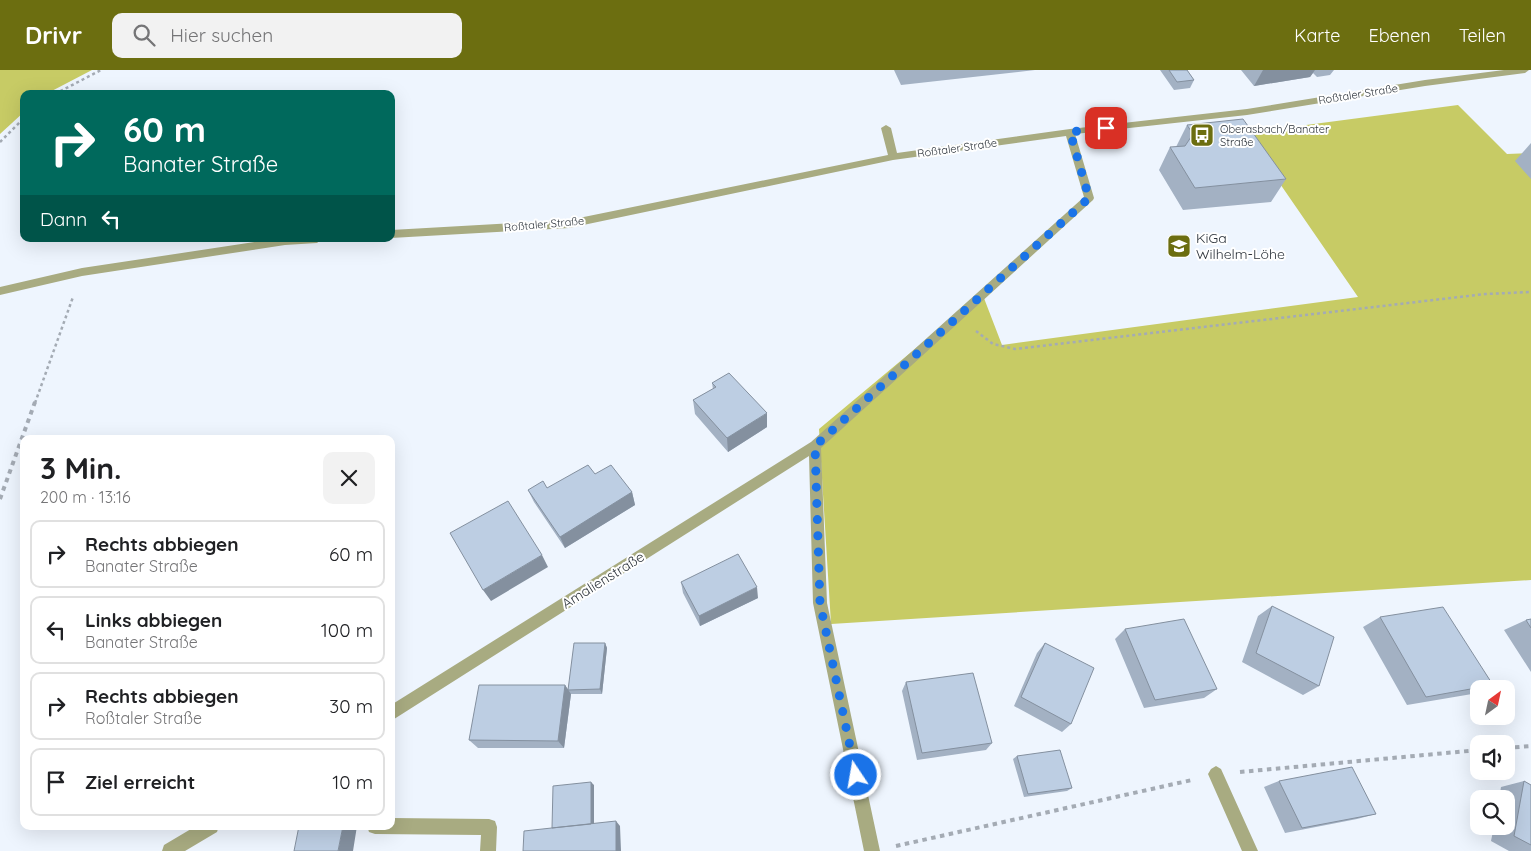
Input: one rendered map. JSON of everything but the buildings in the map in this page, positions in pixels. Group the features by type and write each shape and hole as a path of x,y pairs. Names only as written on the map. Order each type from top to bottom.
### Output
{"street":[{"name":"Roßtaler Straße","path":"395,234 569,224 894,156 1070,132 1247,112 1418,84 1525,70"},
{"path":"886,128 894,156"},
{"name":"Amalienstraße","path":"395,711 815,446 1089,198 1070,132"},
{"path":"0,291 82,272 278,242"},
{"path":"815,446 820,603 872,851"},
{"path":"1216,774 1250,851"},
{"path":"395,826 489,827 488,851"},
{"path":"170,851 204,830"}],"path":[{"path":"63,90 101,70"},
{"path":"0,142 20,122"},
{"path":"23,435 82,272"},
{"path":"959,315 987,342 1000,348 1015,349 1485,294 1531,292"},
{"path":"0,500 20,444"},
{"path":"1515,747 1531,746"},
{"path":"892,847 1216,774 1470,751"}],"green space":[{"path":"0,70 92,70 54,90 20,90 20,116 0,134"},
{"path":"1458,105 1507,154 1531,153 1531,580 831,624 819,429 982,293 1002,345 1358,297 1245,133"}],"place":[{"name":"Oberasbach/Banater Straße","path":"1202,135"},
{"name":"KiGa Wilhelm-Löhe","path":"1179,246"}],"route":[{"path":"856,775 820,603 815,446 1089,198 1070,132 1106,128"}]}
